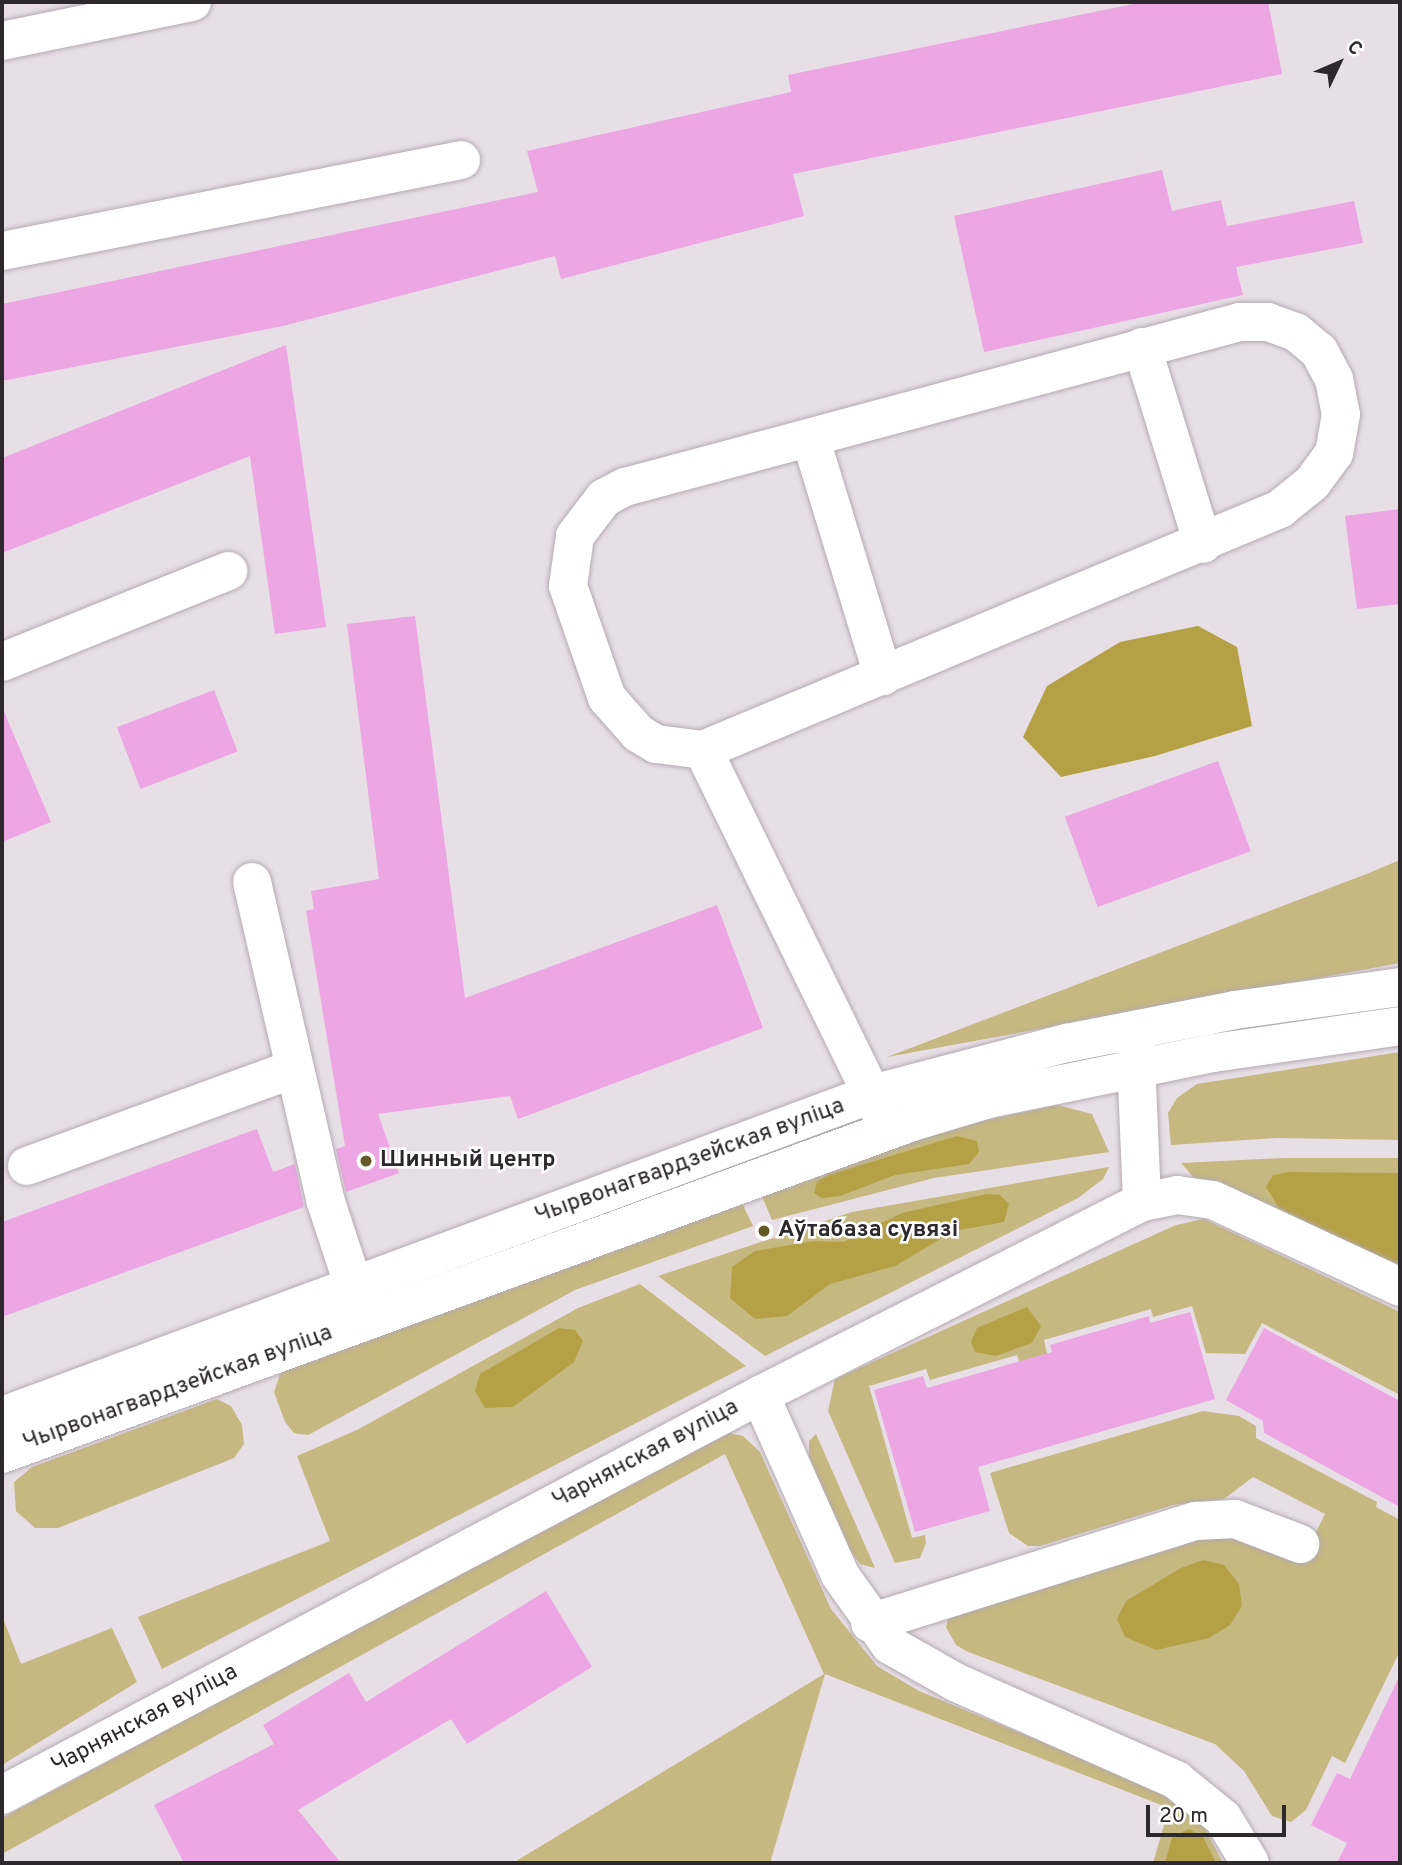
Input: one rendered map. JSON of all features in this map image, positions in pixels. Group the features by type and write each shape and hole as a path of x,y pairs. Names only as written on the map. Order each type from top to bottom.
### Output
{"main road":[{"path":"2,41 192,2"},
{"path":"2,251 461,160"},
{"path":"1240,322 1268,322 1296,332 1319,351 1335,379 1341,414 1334,453 1312,483 1280,509 1203,544 704,750 656,744 638,733 607,698 568,586 575,536 604,498 625,487 811,440 1142,347 1240,322"},
{"path":"1142,347 1203,544"},
{"path":"811,440 883,676"},
{"path":"2,662 228,571"},
{"path":"704,750 889,1129"},
{"path":"253,882 293,1069 354,1287"},
{"name":"Чырвонагвардзейская вуліца","path":"7,1425 354,1287 872,1094 1006,1057 1135,1030 1400,987"},
{"name":"Чырвонагвардзейская вуліца","path":"7,1425 889,1129 989,1100 1290,1038 1400,1026"},
{"path":"1135,1030 1142,1202"},
{"path":"27,1166 293,1069"},
{"name":"Чарнянская вуліца","path":"2,1795 760,1395 1142,1202 1177,1195 1213,1200 1400,1287"},
{"path":"760,1395 839,1575 870,1623 921,1665 1176,1780 1223,1818 1250,1863"},
{"path":"870,1623 1196,1521 1235,1520 1300,1544"}],"shaded area":[{"path":"1198,626 1237,647 1252,726 1155,756 1061,777 1023,737 1047,686 1120,642"},
{"path":"1400,860 1400,963 887,1057 1364,875"},
{"path":"1400,1052 1400,1140 1277,1138 1171,1145 1168,1113 1177,1098 1197,1084"},
{"path":"1057,1105 1092,1114 1109,1152 934,1178 772,1220 761,1194 959,1126"},
{"path":"957,1136 977,1141 979,1152 969,1164 895,1175 840,1196 822,1198 814,1193 817,1182 828,1175"},
{"path":"1284,1158 1400,1158 1400,1278 1196,1180 1181,1163"},
{"path":"1109,1167 1103,1179 1078,1198 765,1356 658,1276 852,1212"},
{"path":"1288,1172 1400,1173 1400,1267 1279,1208 1266,1187 1273,1175"},
{"path":"987,1194 1000,1195 1009,1204 1004,1222 954,1231 895,1266 830,1284 787,1316 755,1319 730,1298 732,1267 755,1251 814,1241 843,1242 902,1213"},
{"path":"742,1203 753,1226 575,1290 308,1435 294,1433 285,1422 274,1392 281,1371"},
{"path":"1204,1219 1400,1312 1400,1395 1262,1323 1245,1354 1206,1353 1192,1306 1153,1317 1151,1309 1044,1340 1048,1358 1021,1366 1017,1355 930,1380 926,1369 869,1386 912,1538 925,1535 926,1543 920,1558 895,1563 828,1411 835,1379 1176,1225"},
{"path":"640,1284 746,1366 162,1669 138,1617 330,1541 297,1456 357,1430 578,1308"},
{"path":"1027,1307 1041,1326 1032,1343 996,1356 975,1352 971,1342 977,1328"},
{"path":"559,1328 575,1330 583,1341 574,1362 513,1407 485,1408 475,1391 480,1374"},
{"path":"217,1399 231,1406 242,1425 244,1444 234,1458 58,1528 35,1528 16,1511 14,1482 32,1467"},
{"path":"1203,1411 1239,1416 1256,1426 1256,1438 1377,1502 1376,1507 1400,1520 1400,1651 1345,1763 1332,1756 1306,1810 1291,1822 1272,1816 1244,1771 1215,1744 968,1652 956,1645 946,1627 948,1619 1218,1530 1302,1560 1325,1514 1253,1477 1224,1499 1173,1505 1040,1546 1028,1546 1009,1533 990,1473"},
{"path":"724,1432 743,1436 760,1452 831,1609 877,1666 919,1691 1168,1794 1200,1819 1223,1863 1153,1863 1169,1808 825,1674 770,1863 513,1863 824,1674 725,1454 2,1854 2,1818"},
{"path":"816,1434 875,1568 860,1564 850,1550 809,1457 809,1441"},
{"path":"1203,1560 1224,1565 1239,1584 1242,1606 1230,1625 1209,1638 1156,1650 1125,1637 1117,1619 1126,1601 1181,1568"},
{"path":"2,1616 21,1664 112,1628 137,1682 2,1765"},
{"path":"1189,1829 1203,1837 1216,1863 1165,1863 1172,1838"}],"building":[{"path":"1143,2 1268,2 1282,74 793,174 804,216 561,279 555,256 283,326 2,381 2,304 538,192 527,151 791,92 788,75"},
{"path":"1162,170 1172,211 1221,200 1227,226 1354,201 1363,243 1236,267 1243,295 984,352 954,216"},
{"path":"286,345 326,627 275,634 250,456 2,553 2,458"},
{"path":"1400,509 1400,604 1357,609 1345,516"},
{"path":"415,616 465,998 717,905 763,1028 518,1119 510,1096 378,1114 399,1173 346,1192 336,1149 345,1146 306,911 314,909 311,891 379,879 347,624"},
{"path":"214,690 238,752 141,789 117,727"},
{"path":"2,707 51,822 2,842"},
{"path":"1218,761 1251,851 1098,907 1065,817"},
{"path":"257,1129 273,1172 295,1164 304,1207 2,1317 2,1222"},
{"path":"1190,1312 1215,1399 978,1467 990,1511 915,1532 874,1390 923,1376 927,1388 1052,1352 1050,1345 1149,1316 1150,1323"},
{"path":"1264,1328 1400,1401 1400,1507 1264,1433 1263,1421 1226,1400"},
{"path":"546,1591 592,1667 467,1744 451,1719 298,1810 341,1863 184,1863 154,1805 274,1744 263,1725 349,1673 366,1702"},
{"path":"1400,1675 1400,1863 1337,1863 1347,1843 1311,1825 1337,1773 1350,1779"}],"place":[{"name":"Шинный центр","path":"366,1161"},
{"name":"Аўтабаза сувязі","path":"764,1231"}]}
